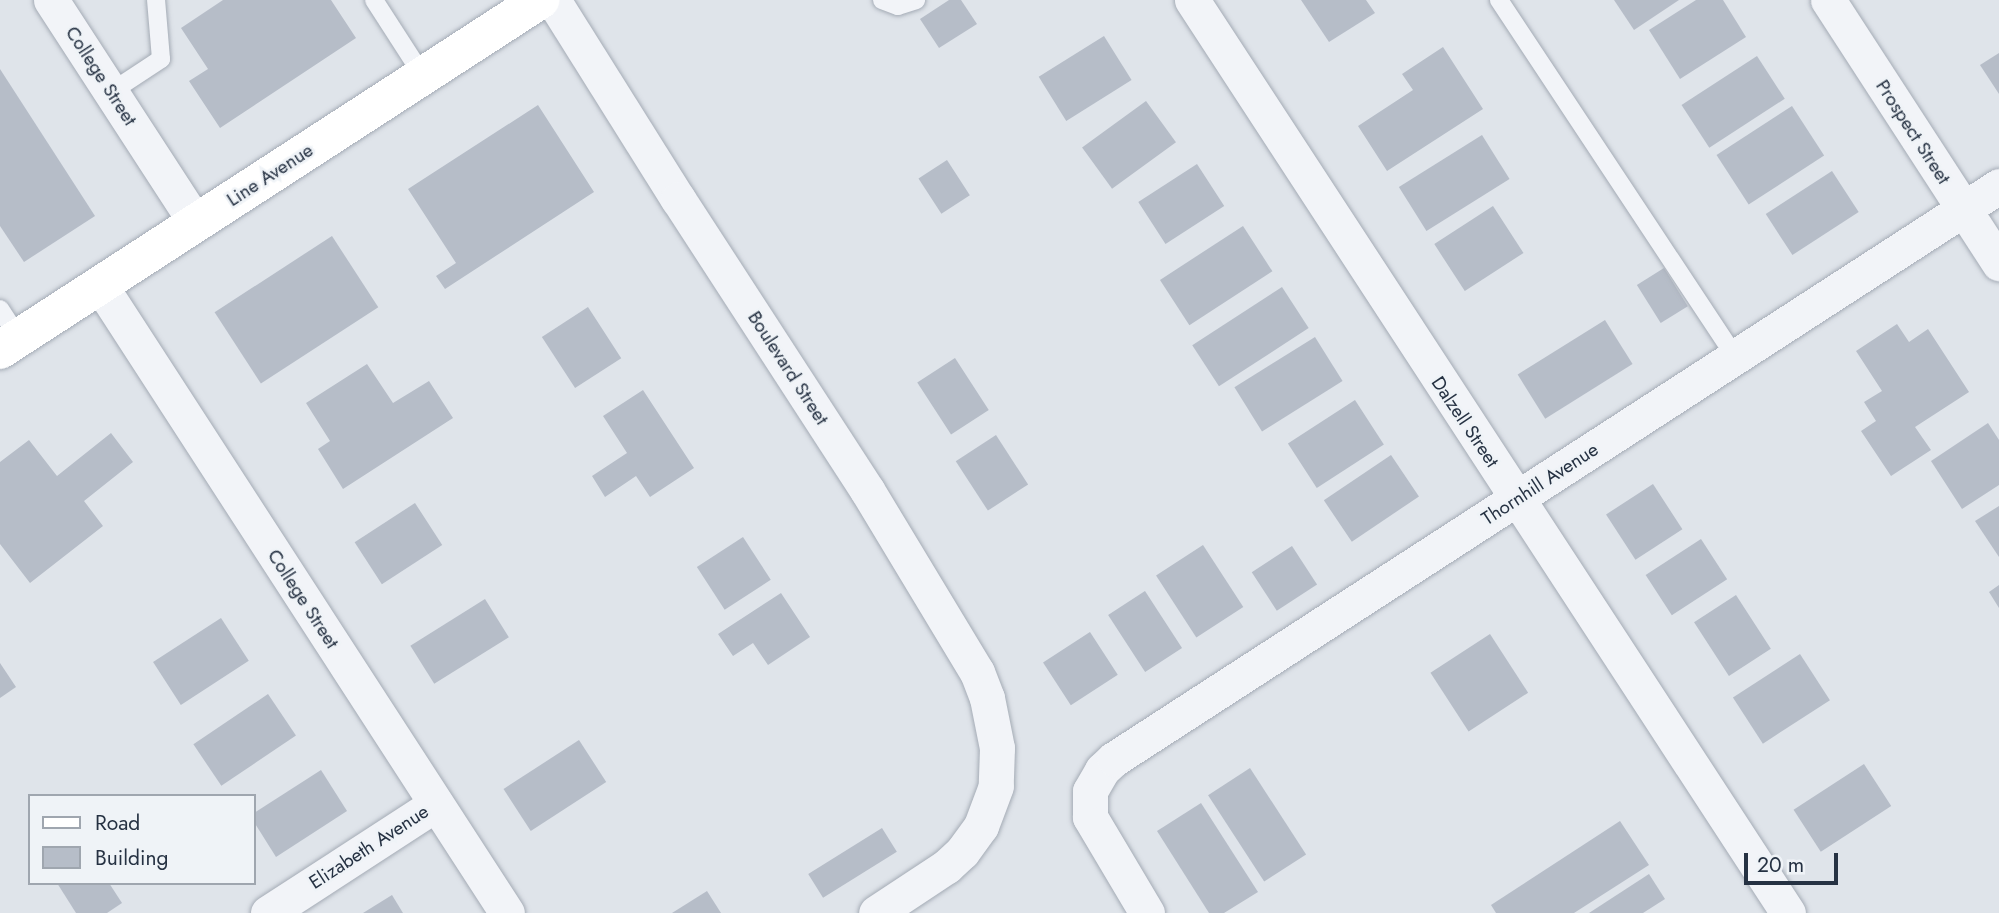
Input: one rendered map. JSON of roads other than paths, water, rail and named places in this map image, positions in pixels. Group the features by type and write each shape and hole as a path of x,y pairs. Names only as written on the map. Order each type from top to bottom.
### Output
{"main road":[{"name":"Line Avenue","path":"6,332 100,285 540,0"}],"street":[{"name":"College Street","path":"51,0 196,222"},
{"name":"Boulevard Street","path":"553,0 678,200 867,490 976,672 988,698 997,748 996,786 990,806 968,844 947,866 876,913"},
{"name":"Dalzell Street","path":"1192,0 1413,344 1518,499 1788,913"},
{"name":"Prospect Street","path":"1828,0 1999,263"},
{"name":"Thornhill Avenue","path":"1147,913 1090,817 1090,791 1102,770 1114,759 1999,186"},
{"name":"College Street","path":"100,285 507,913"},
{"name":"Elizabeth Avenue","path":"268,913 436,804"}],"lane":[{"path":"111,92 161,59 156,0"},
{"path":"374,0 423,76"},
{"path":"882,0 898,6 916,0"},
{"path":"1499,0 1735,357"}]}
